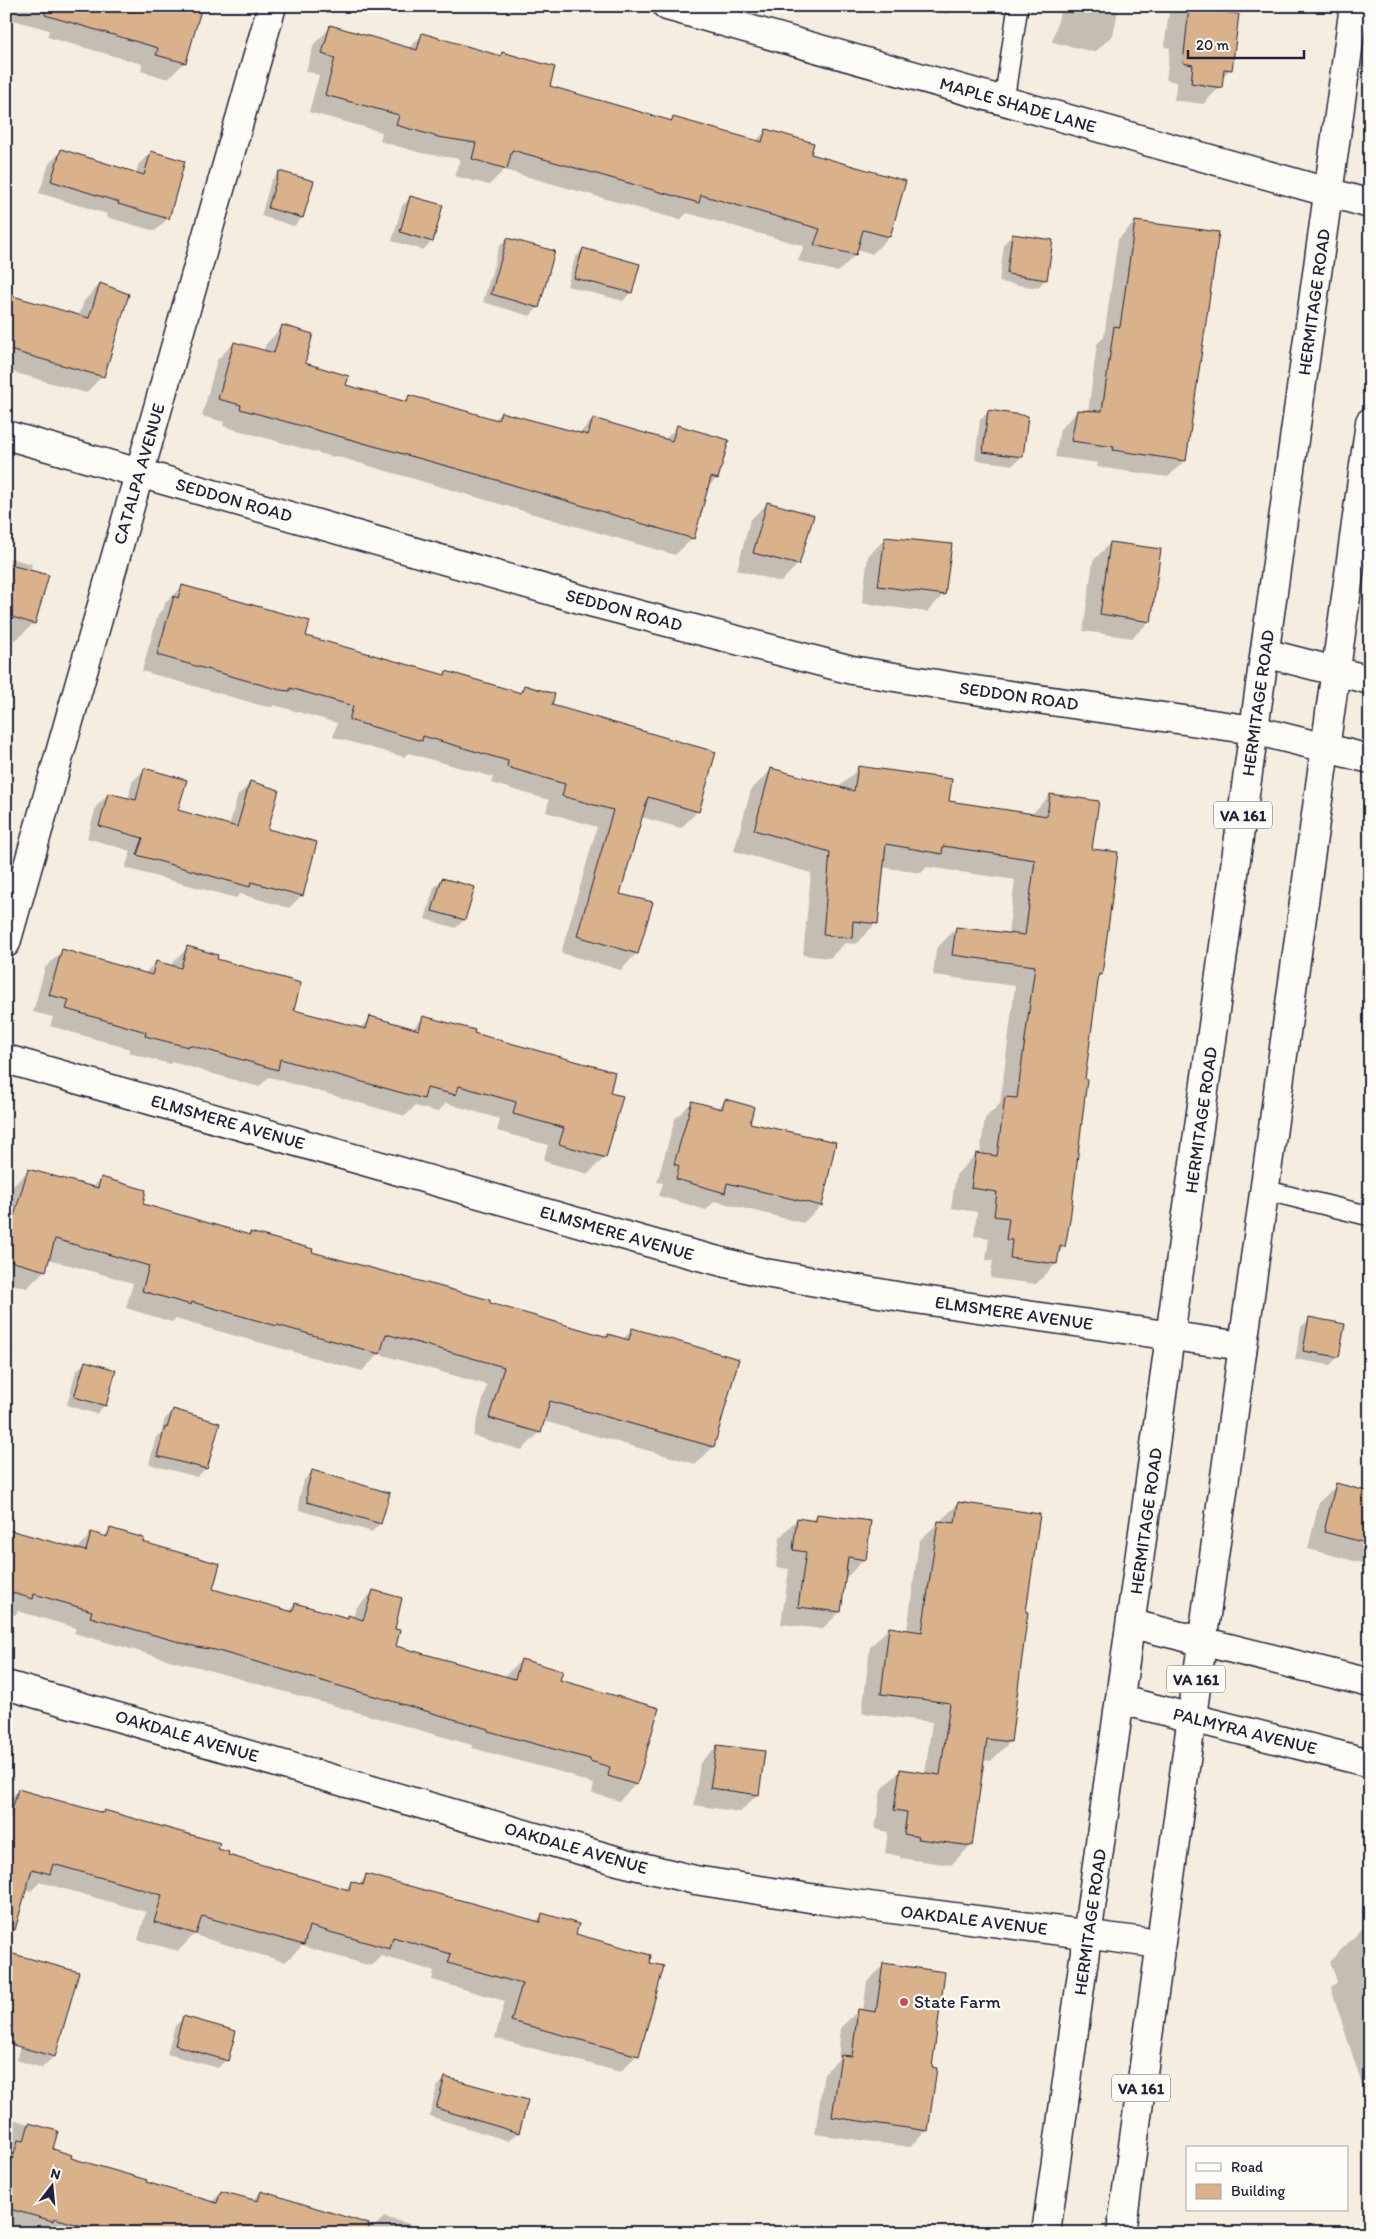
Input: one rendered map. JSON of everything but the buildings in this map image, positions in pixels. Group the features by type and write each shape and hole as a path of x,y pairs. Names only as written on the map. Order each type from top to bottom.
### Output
{"street":[{"name":"CATALPA AVENUE","path":"6,943 272,6"},
{"name":"MAPLE SHADE LANE","path":"667,6 1370,204"},
{"name":"HERMITAGE ROAD","path":"1046,2233 1172,1336 1354,6"},
{"name":"VA 161","path":"1121,2233 1370,422"},
{"name":"SEDDON ROAD","path":"6,435 594,603 852,670 961,688 1254,730 1370,759"},
{"path":"1265,653 1370,680"},
{"name":"ELMSMERE AVENUE","path":"6,1059 653,1244 765,1273 902,1297 1242,1346"},
{"path":"1132,1624 1370,1683"},
{"name":"OAKDALE AVENUE","path":"6,1685 612,1859 695,1880 833,1901 1160,1944"},
{"name":"PALMYRA AVENUE","path":"1121,1700 1370,1763"}],"lane":[{"path":"1004,101 1018,6"},
{"path":"1264,1190 1370,1216"}],"place":[{"name":"State Farm","path":"904,2002"}]}
